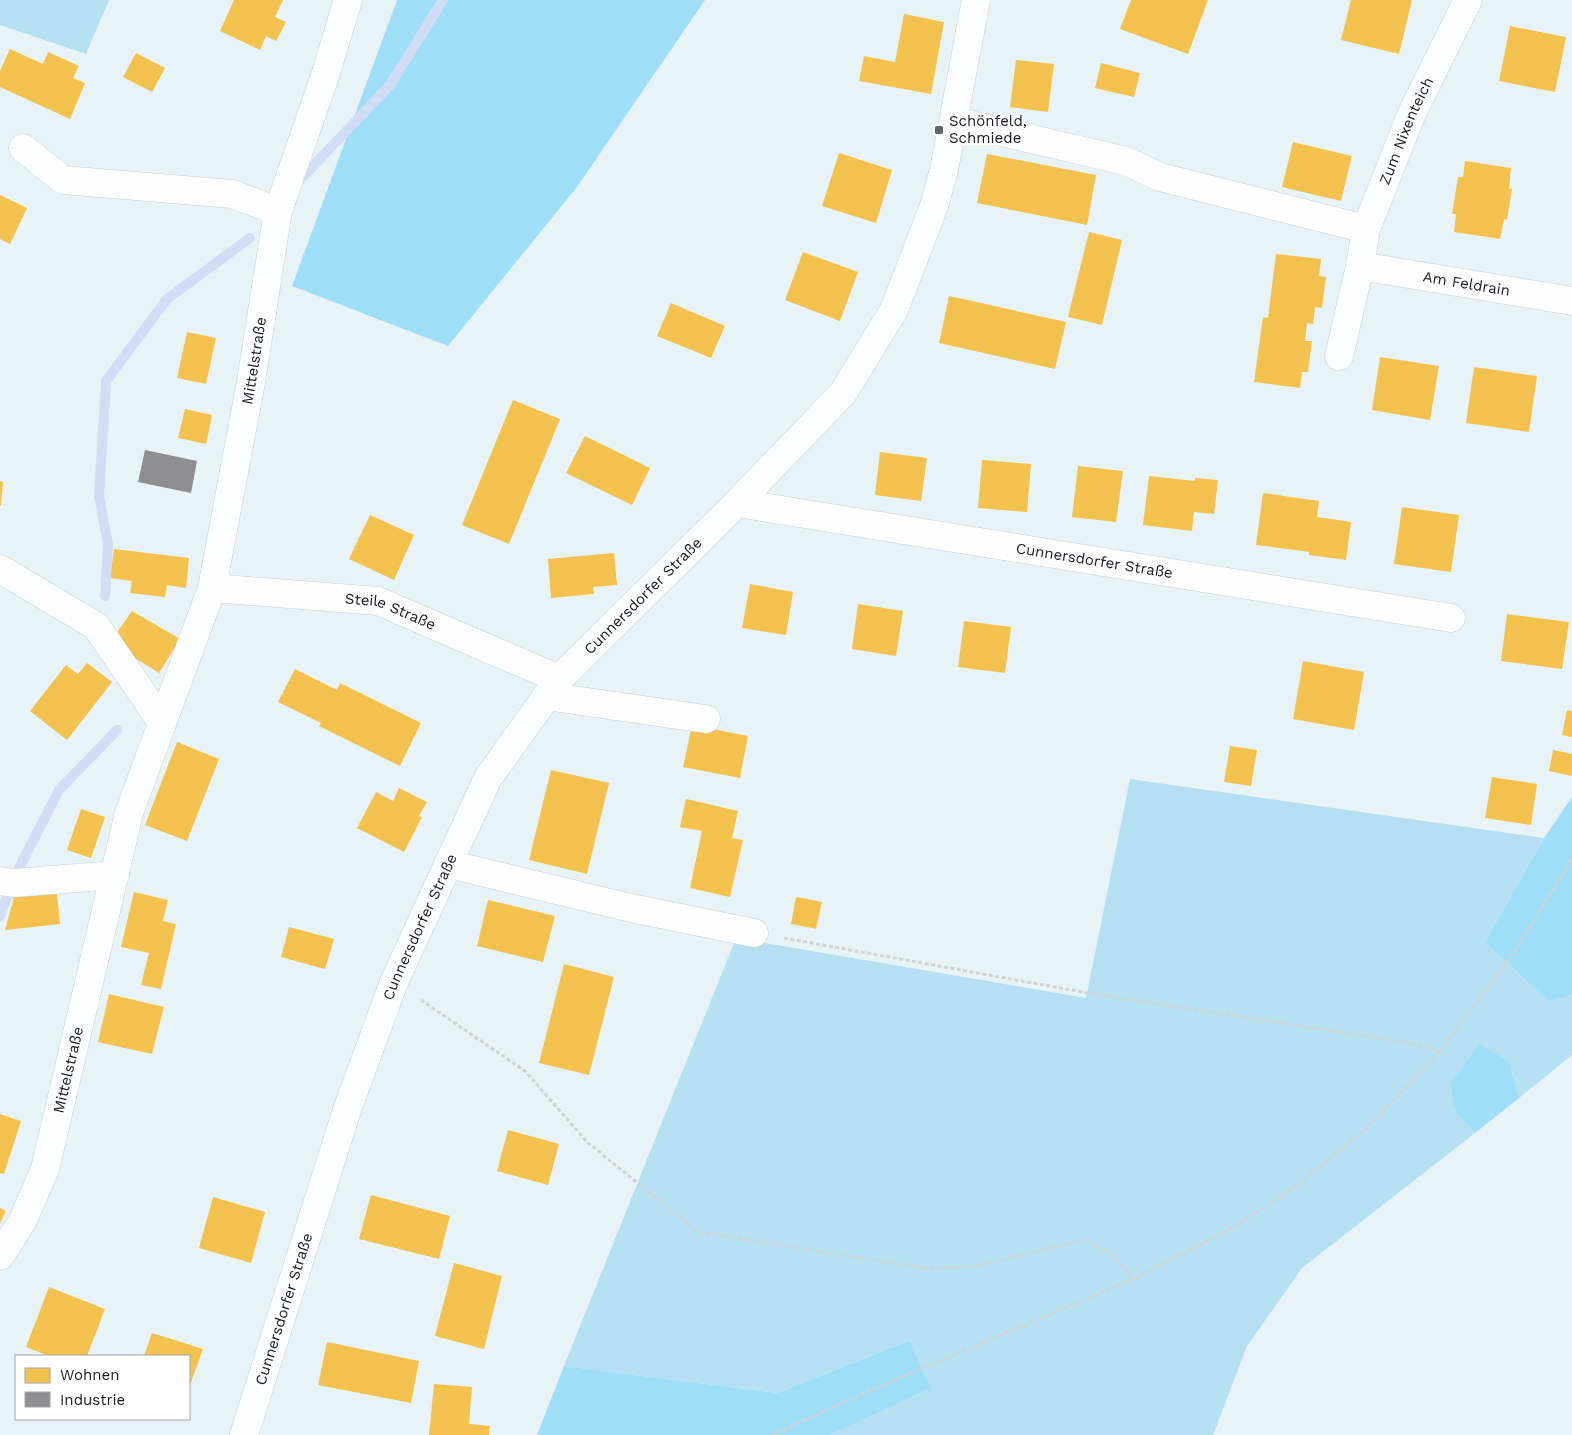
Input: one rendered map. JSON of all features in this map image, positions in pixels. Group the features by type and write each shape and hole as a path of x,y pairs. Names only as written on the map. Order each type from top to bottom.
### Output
{"street":[{"name":"Mittelstraße","path":"0,1256 23,1220 45,1169 129,813 212,588 251,382 278,211 325,76 348,0"},
{"name":"Cunnersdorfer Straße","path":"244,1435 347,1110 394,982 488,778 552,687 737,503 843,393 894,310 934,206 944,170 976,0"},
{"name":"Zum Nixenteich","path":"1339,356 1360,266 1366,229 1412,113 1468,0"},
{"path":"954,120 1126,161 1160,177 1366,229"},
{"path":"23,148 63,180 232,194 278,211"},
{"name":"Am Feldrain","path":"1360,266 1572,301"},
{"name":"Cunnersdorfer Straße","path":"737,503 1451,618"},
{"path":"0,569 96,626 162,722"},
{"name":"Steile Straße","path":"212,588 378,601 552,687 706,719"},
{"path":"448,864 632,908 754,933"},
{"path":"0,881 14,883 115,875"}],"path":[{"path":"772,1435 862,1394 1133,1279 1218,1236 1288,1193 1368,1127 1440,1051 1515,951 1572,859"},
{"path":"754,933 1099,995 1404,1042 1440,1051"},
{"path":"394,982 525,1071 588,1143 699,1232 923,1268 973,1267 1084,1240 1111,1253 1133,1279"}],"shaded area":[{"path":"0,0 109,0 86,54 0,25"},
{"path":"397,0 705,0 577,187 448,346 292,286"},
{"path":"1130,779 1544,838 1485,942 1549,1000 1572,995 1572,1055 1519,1098 1509,1062 1454,1110 1475,1133 1302,1268 1247,1346 1213,1435 829,1435 853,1423 909,1341 777,1393 564,1366 736,938 1086,998"},
{"path":"1572,797 1572,995 1549,1001 1485,942 1544,838"},
{"path":"1480,1044 1509,1062 1519,1098 1475,1133 1454,1110 1451,1082"},
{"path":"909,1341 930,1388 829,1435 537,1435 564,1366 777,1393"}],"building: Wohnen":[{"path":"234,0 283,0 275,17 286,22 276,41 266,36 260,50 220,31"},
{"path":"1131,0 1208,0 1188,54 1120,29"},
{"path":"1351,0 1412,0 1399,54 1341,40"},
{"path":"904,14 944,22 931,94 859,81 864,56 895,62"},
{"path":"1510,26 1566,37 1555,92 1499,81"},
{"path":"10,49 43,64 48,52 79,66 73,78 85,83 70,119 0,87 0,71"},
{"path":"136,53 165,68 152,92 123,77"},
{"path":"1016,60 1054,64 1048,112 1010,107"},
{"path":"1101,63 1140,73 1134,97 1095,88"},
{"path":"1293,142 1352,156 1341,201 1282,187"},
{"path":"839,153 892,170 876,223 822,206"},
{"path":"987,154 1096,175 1087,225 977,203"},
{"path":"1465,161 1511,168 1509,189 1512,189 1507,220 1504,219 1500,239 1454,232 1456,214 1452,214 1458,177 1463,177"},
{"path":"0,195 27,208 10,244 0,239"},
{"path":"1089,232 1122,240 1102,325 1068,317"},
{"path":"803,252 858,272 840,321 785,300"},
{"path":"1276,254 1321,259 1319,276 1326,277 1322,308 1315,307 1313,324 1307,323 1305,341 1312,341 1308,372 1302,372 1300,388 1254,382 1263,317 1268,318"},
{"path":"949,296 1066,322 1055,369 939,343"},
{"path":"671,303 725,326 711,358 657,336"},
{"path":"187,332 216,338 206,384 177,378"},
{"path":"1380,357 1439,366 1430,420 1372,410"},
{"path":"1474,367 1537,376 1529,432 1466,423"},
{"path":"513,400 560,419 509,544 462,525"},
{"path":"185,409 212,415 206,444 178,438"},
{"path":"585,436 650,468 632,505 566,473"},
{"path":"880,452 927,458 921,501 875,495"},
{"path":"982,460 1031,464 1027,512 978,508"},
{"path":"1078,466 1123,471 1116,522 1072,517"},
{"path":"1149,476 1195,481 1195,478 1218,480 1214,514 1194,512 1192,531 1143,525"},
{"path":"0,481 3,482 1,506 0,506"},
{"path":"1263,493 1319,501 1317,517 1351,522 1346,560 1309,555 1309,552 1256,545"},
{"path":"1402,507 1459,515 1451,572 1394,564"},
{"path":"370,515 414,535 394,580 349,559"},
{"path":"114,549 189,558 186,588 167,585 165,597 130,593 132,581 110,578"},
{"path":"614,553 617,585 593,587 594,594 551,598 548,559"},
{"path":"750,584 793,592 786,635 742,628"},
{"path":"858,604 903,611 896,656 852,649"},
{"path":"132,611 180,639 159,673 125,652 116,634"},
{"path":"1507,614 1569,622 1562,669 1501,661"},
{"path":"964,621 1011,627 1005,673 958,667"},
{"path":"1303,661 1364,672 1354,730 1293,719"},
{"path":"87,663 112,682 67,740 30,711 66,665 78,674"},
{"path":"295,669 337,690 340,683 421,723 400,766 319,726 321,723 278,702"},
{"path":"1567,710 1572,711 1572,737 1562,735"},
{"path":"692,725 748,736 740,778 683,767"},
{"path":"177,742 219,759 187,841 145,825"},
{"path":"1230,746 1257,750 1251,786 1224,782"},
{"path":"1553,750 1572,754 1572,776 1549,771"},
{"path":"551,770 609,783 587,874 529,860"},
{"path":"1492,777 1537,784 1531,825 1485,818"},
{"path":"399,788 427,802 419,816 422,817 404,852 357,828 376,792 393,801"},
{"path":"686,799 738,811 732,838 743,840 730,897 690,888 702,831 680,827"},
{"path":"81,809 105,817 91,858 67,850"},
{"path":"134,892 168,900 163,921 176,924 161,989 141,985 149,953 121,947"},
{"path":"57,894 60,924 5,930 14,897"},
{"path":"796,897 822,902 816,929 791,924"},
{"path":"488,900 555,916 543,962 477,946"},
{"path":"289,927 334,939 325,969 281,957"},
{"path":"564,964 614,977 589,1075 539,1063"},
{"path":"109,994 164,1007 152,1054 98,1042"},
{"path":"0,1114 21,1121 4,1174 0,1173"},
{"path":"508,1130 559,1144 548,1185 497,1171"},
{"path":"371,1195 450,1216 439,1259 359,1239"},
{"path":"213,1197 265,1212 251,1263 199,1248"},
{"path":"0,1208 6,1211 0,1223"},
{"path":"454,1263 502,1276 484,1349 435,1336"},
{"path":"49,1287 105,1309 87,1355 46,1355 26,1347"},
{"path":"152,1333 203,1349 190,1385 190,1355 144,1355"},
{"path":"327,1342 419,1361 411,1403 318,1385"},
{"path":"434,1384 472,1387 469,1424 490,1426 489,1435 429,1435"}],"building: Industrie":[{"path":"145,450 197,461 191,493 138,482"}],"waterway":[{"path":"299,181 390,85 443,0"},
{"path":"105,596 108,544 99,496 106,381 167,299 250,238"},
{"path":"17,872 59,790 117,730"},
{"path":"0,916 7,897"}],"place":[{"name":"Schönfeld, Schmiede","path":"939,130"}]}
